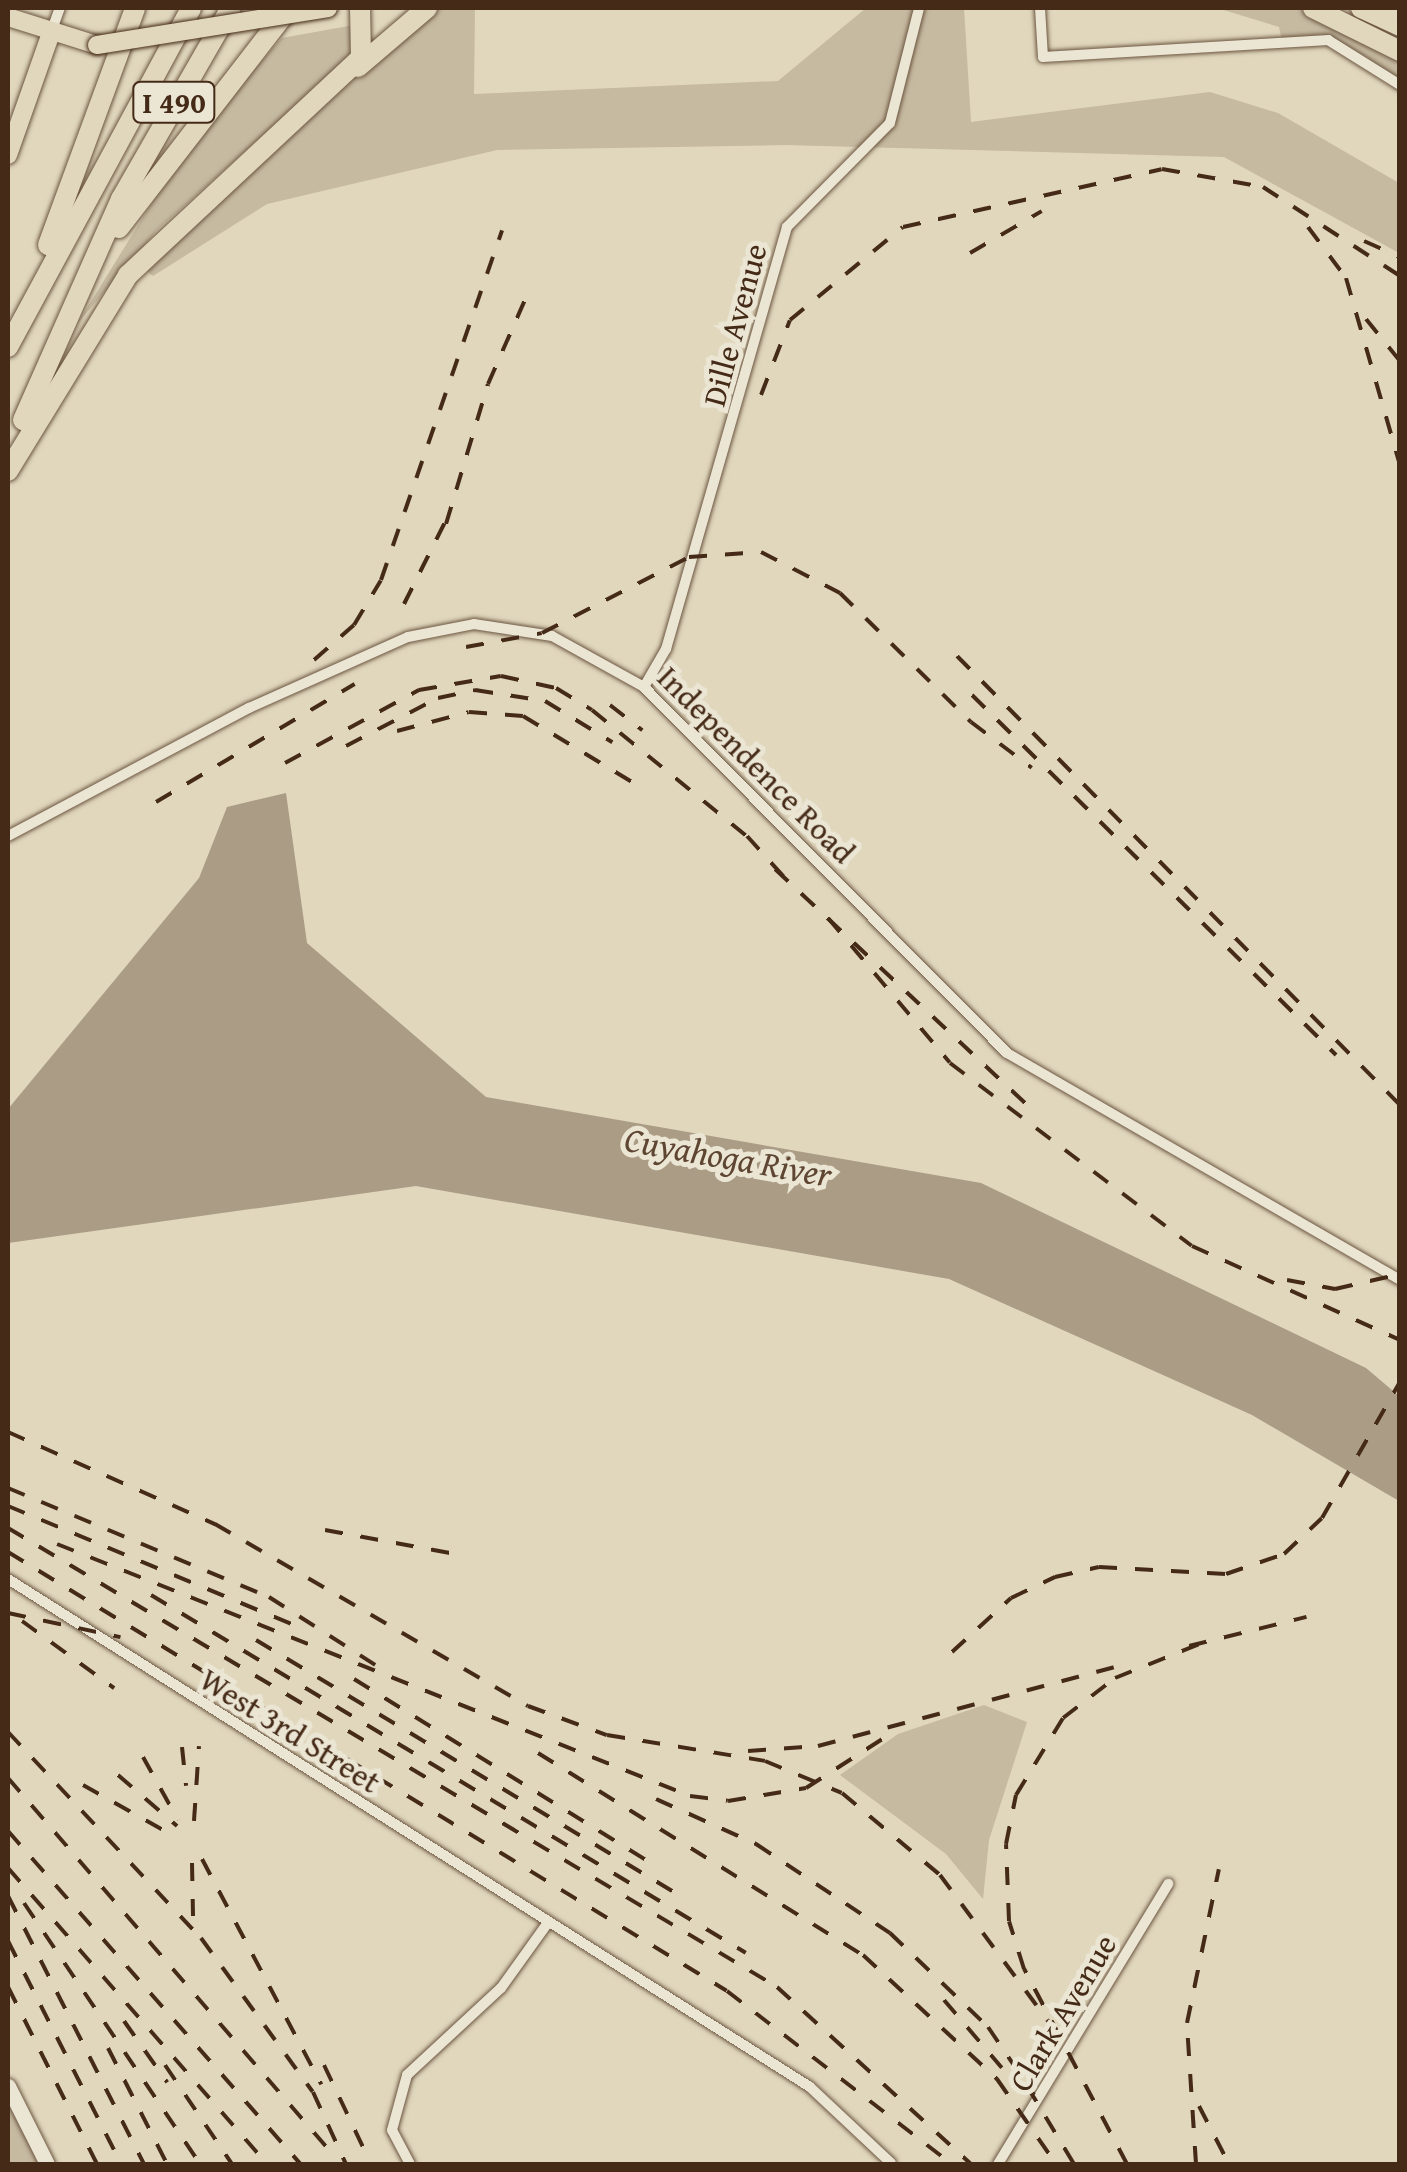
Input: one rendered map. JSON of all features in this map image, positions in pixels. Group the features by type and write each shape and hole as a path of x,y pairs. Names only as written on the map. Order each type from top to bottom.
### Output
{"highway":[{"name":"I 490","path":"8,347 24,309 191,8"},
{"name":"I 490","path":"131,198 231,8"},
{"path":"8,459 99,254 131,198 289,8"},
{"path":"234,74 302,8"},
{"path":"318,99 366,48 360,8"},
{"path":"8,471 108,302 179,221 427,8"},
{"path":"1313,8 1400,51"},
{"path":"1361,8 1400,26"},
{"path":"24,309 135,10"}],"main road":[{"path":"8,16 50,36 97,45 328,8"},
{"path":"8,155 50,36"}],"street":[{"path":"50,36 60,8"},
{"name":"Dille Avenue","path":"644,687 666,648 786,226 890,124 919,8"},
{"path":"1040,8 1043,57 1328,40 1400,85"},
{"name":"Independence Road","path":"8,836 249,708 432,630 490,625 552,636 644,687 1007,1054 1400,1280"},
{"name":"West 3rd Street","path":"8,1580 810,2088 891,2163"},
{"name":"Clark Avenue","path":"998,2164 1168,1884"},
{"path":"410,2164 392,2130 407,2075 502,1988 547,1924"},
{"path":"8,2086 46,2164"}],"shaded area":[{"path":"428,8 475,8 474,94 778,81 866,8 964,8 971,122 1210,92 1278,113 1399,183 1399,253 1224,157 786,145 497,150 267,204 153,276 137,264"},
{"path":"1217,8 1313,8 1399,51 1399,85 1328,40 1282,41 1279,27"},
{"path":"354,25 360,48 157,230 77,324 189,143 282,38"},
{"path":"984,1705 1027,1722 989,1840 983,1899 946,1854 840,1775 898,1734"},
{"path":"8,2086 47,2164 8,2164"}],"water":[{"name":"Cuyahoga River","path":"286,793 307,943 486,1097 981,1183 1366,1368 1399,1396 1399,1501 1252,1415 949,1279 416,1186 8,1243 8,1109 199,878 227,807"}],"railway":[{"path":"761,395 790,320 903,227 1162,169 1263,187 1400,276"},
{"path":"970,253 1042,211"},
{"path":"1308,227 1346,278 1400,465"},
{"path":"314,660 354,625 381,580 502,230"},
{"path":"1364,241 1400,257"},
{"path":"446,524 488,384 528,293"},
{"path":"1366,319 1400,361"},
{"path":"404,604 451,510"},
{"path":"466,647 542,633 689,557 761,552 840,593 971,722 1032,768"},
{"path":"957,656 1400,1105"},
{"path":"285,763 419,690 501,676 556,688 592,710 755,843"},
{"path":"156,802 355,684"},
{"path":"346,746 438,698 475,690 545,701 612,742"},
{"path":"972,695 1336,1055"},
{"path":"610,705 642,730"},
{"path":"397,731 469,712 523,716 642,788"},
{"path":"747,836 784,877"},
{"path":"775,869 1027,1105"},
{"path":"828,918 950,1063 1192,1246 1400,1340"},
{"path":"1287,1280 1335,1289 1400,1274"},
{"path":"952,1652 1011,1598 1055,1577 1099,1567 1226,1574 1284,1554 1322,1518 1400,1382"},
{"path":"8,1432 215,1524 528,1706 607,1735 765,1761 842,1793 940,1875 1048,2021"},
{"path":"8,1488 269,1597 380,1668"},
{"path":"8,1506 298,1627"},
{"path":"8,1528 777,1987 971,2164"},
{"path":"325,1530 450,1553"},
{"path":"57,1544 690,1796 728,1801 806,1788 890,1734"},
{"path":"8,1552 727,1991 952,2164"},
{"path":"151,1595 746,1953"},
{"path":"8,1613 120,1637"},
{"path":"1189,1646 1306,1617"},
{"path":"22,1621 114,1688"},
{"path":"256,1640 684,1898"},
{"path":"1127,2164 1024,1969 1009,1921 1006,1844 1016,1795 1063,1718 1115,1678 1202,1643"},
{"path":"748,1751 818,1746 1122,1665"},
{"path":"354,1679 651,1863"},
{"path":"8,1732 201,1938 313,2092 346,2164"},
{"path":"194,1821 199,1746"},
{"path":"182,1747 186,1786"},
{"path":"538,1753 863,1955 997,2079 1056,2164"},
{"path":"143,1757 178,1820"},
{"path":"118,1775 177,1826"},
{"path":"8,1778 331,2152"},
{"path":"83,1785 172,1835"},
{"path":"656,1799 756,1844 890,1933 988,2027 1034,2095"},
{"path":"8,1831 301,2164"},
{"path":"202,1859 321,2084"},
{"path":"192,1863 193,1916"},
{"path":"8,1868 267,2164"},
{"path":"1196,2164 1187,2023 1219,1869"},
{"path":"8,1896 144,2164"},
{"path":"24,1903 200,2164"},
{"path":"8,1941 121,2164"},
{"path":"8,1987 97,2164"},
{"path":"944,2000 1002,2068"},
{"path":"124,2021 167,2082"},
{"path":"108,2048 167,2164"},
{"path":"165,2065 232,2164"},
{"path":"324,2065 371,2164"},
{"path":"1027,2086 1074,2164"},
{"path":"1199,2106 1229,2164"}]}
